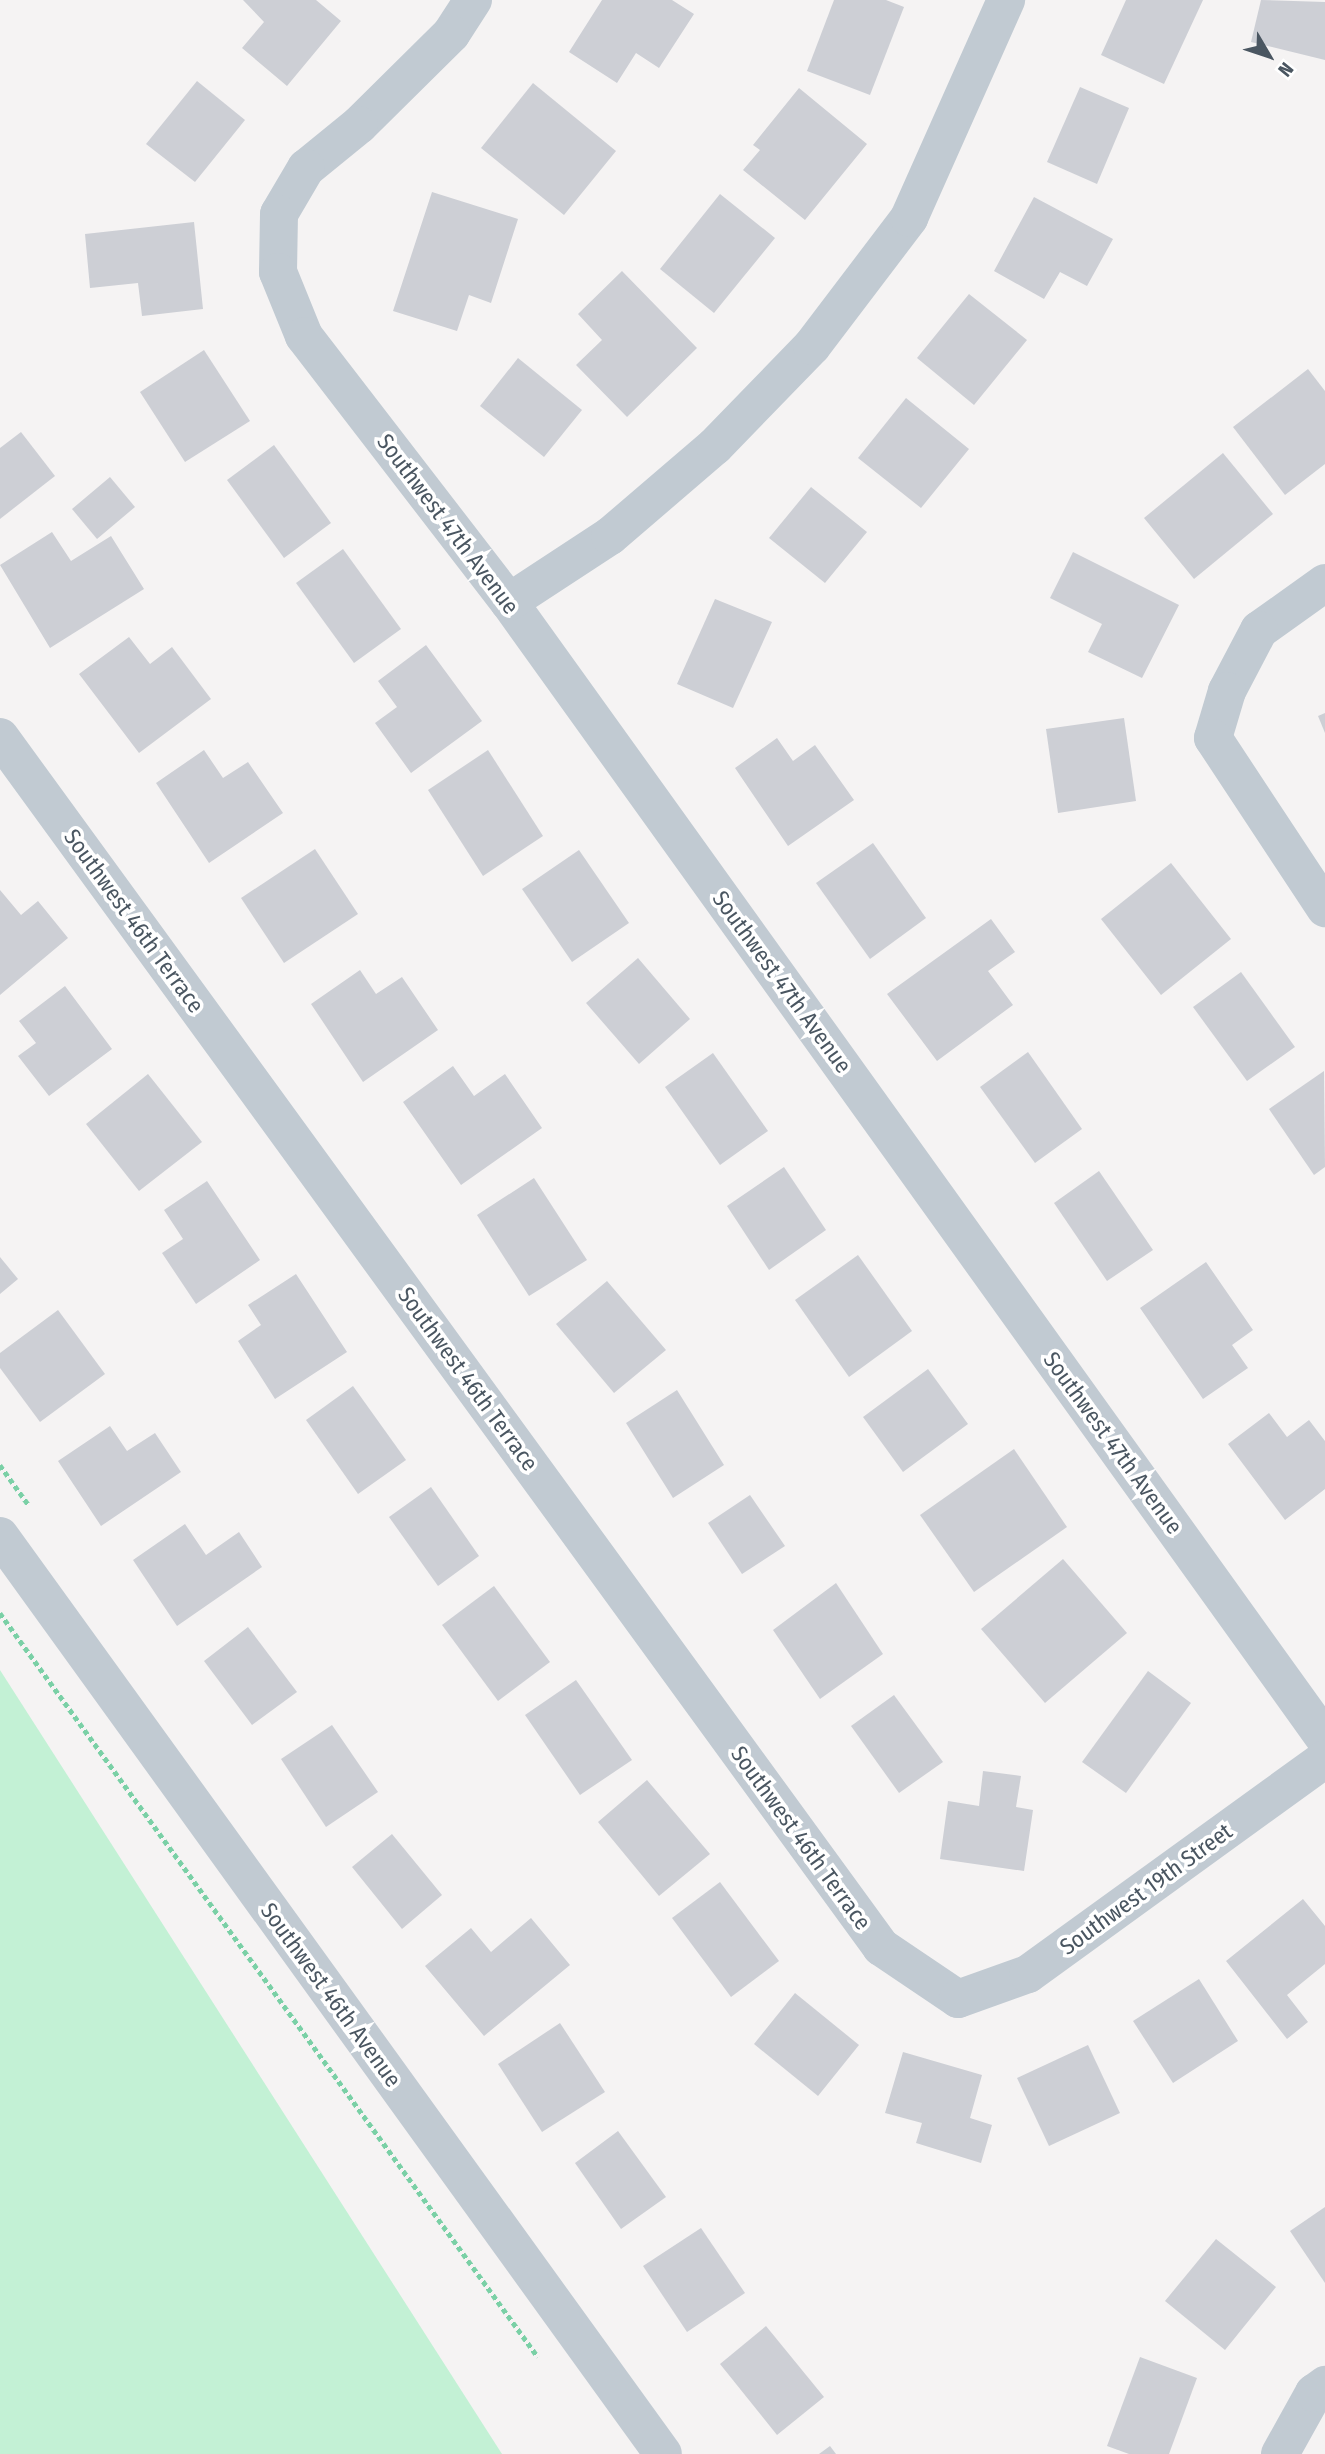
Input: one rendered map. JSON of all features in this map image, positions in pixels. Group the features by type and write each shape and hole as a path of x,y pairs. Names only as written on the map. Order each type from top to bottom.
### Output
{"street":[{"name":"Southwest 47th Avenue","path":"473,0 451,34 359,125 306,168 279,214 278,272 304,337 509,602 1325,1739"},
{"path":"509,602 621,527 715,446 811,346 909,218 1006,0"},
{"path":"1325,583 1259,631 1227,691 1213,738 1325,908"},
{"name":"Southwest 46th Terrace","path":"0,737 881,1947 958,1999"},
{"name":"Southwest 46th Avenue","path":"0,1536 663,2454"},
{"name":"Southwest 19th Street","path":"958,1999 1028,1975 1325,1759"},
{"path":"1280,2453 1314,2393 1325,2385"}],"path":[{"path":"0,1612 545,2366"}],"green space":[{"path":"0,1670 502,2454 0,2454"}],"building":[{"path":"243,0 316,0 341,21 287,86 242,48 264,22"},
{"path":"602,0 672,0 694,14 659,68 636,53 617,83 569,52"},
{"path":"834,0 886,0 904,7 870,95 807,71"},
{"path":"1126,0 1203,0 1164,84 1101,55"},
{"path":"1261,0 1325,2 1325,60 1251,42"},
{"path":"197,81 245,120 195,182 146,144"},
{"path":"533,83 616,151 564,215 481,148"},
{"path":"1080,87 1129,108 1097,184 1047,162"},
{"path":"799,88 867,144 805,220 743,170 760,150 753,145"},
{"path":"432,192 518,219 491,303 469,295 457,331 393,311"},
{"path":"720,194 775,238 714,313 660,269"},
{"path":"1034,197 1113,239 1087,286 1060,272 1044,299 994,271"},
{"path":"194,222 203,309 142,316 138,283 90,288 85,234"},
{"path":"622,271 697,348 627,417 576,365 602,340 578,314"},
{"path":"969,294 1027,340 974,405 917,358"},
{"path":"204,350 250,421 185,462 140,392"},
{"path":"518,358 582,410 544,457 480,406"},
{"path":"1308,369 1325,391 1325,464 1285,495 1233,427"},
{"path":"906,398 969,449 921,508 858,458"},
{"path":"21,432 55,476 0,519 0,448"},
{"path":"274,445 331,523 284,558 227,480"},
{"path":"1223,453 1273,514 1194,579 1144,518"},
{"path":"110,477 135,507 97,539 72,509"},
{"path":"811,487 867,532 825,583 769,538"},
{"path":"52,532 71,561 111,536 144,589 50,648 0,565"},
{"path":"343,549 401,629 354,663 296,583"},
{"path":"1073,552 1179,605 1142,678 1088,652 1102,624 1050,598"},
{"path":"715,599 772,622 733,708 677,684"},
{"path":"129,637 150,664 172,647 211,699 139,753 79,674"},
{"path":"426,645 482,721 411,773 375,723 397,707 378,681"},
{"path":"1325,713 1325,733 1318,716"},
{"path":"1124,718 1136,801 1058,813 1046,729"},
{"path":"777,738 793,761 815,745 854,800 788,846 735,768"},
{"path":"204,750 223,778 248,762 283,813 209,863 156,783"},
{"path":"488,750 543,836 483,876 428,790"},
{"path":"873,843 926,918 870,959 816,883"},
{"path":"315,849 358,914 284,963 241,898"},
{"path":"579,850 629,923 572,962 522,889"},
{"path":"1171,863 1231,939 1161,995 1101,919"},
{"path":"0,890 21,915 38,901 68,938 0,995"},
{"path":"991,919 1015,952 988,971 1013,1005 937,1061 887,994"},
{"path":"638,958 690,1019 639,1064 586,1003"},
{"path":"360,970 376,994 402,977 438,1030 363,1082 311,1004"},
{"path":"1241,972 1295,1047 1247,1081 1193,1007"},
{"path":"65,986 112,1049 49,1096 18,1056 36,1043 19,1021"},
{"path":"1028,1052 1082,1129 1035,1163 980,1087"},
{"path":"713,1053 768,1131 720,1165 665,1087"},
{"path":"453,1066 474,1096 505,1074 542,1128 461,1185 403,1102"},
{"path":"1324,1071 1325,1167 1314,1175 1269,1109"},
{"path":"148,1074 202,1142 139,1191 86,1124"},
{"path":"784,1167 826,1230 769,1270 727,1206"},
{"path":"1099,1171 1153,1250 1107,1281 1054,1203"},
{"path":"534,1178 587,1260 529,1296 477,1215"},
{"path":"207,1181 260,1260 196,1304 162,1253 183,1239 164,1210"},
{"path":"858,1255 912,1331 849,1377 795,1300"},
{"path":"0,1257 18,1279 0,1294"},
{"path":"1206,1262 1253,1330 1232,1345 1248,1368 1203,1399 1140,1308"},
{"path":"296,1274 347,1352 275,1399 238,1341 261,1325 248,1305"},
{"path":"607,1281 666,1350 614,1393 556,1324"},
{"path":"58,1310 105,1374 40,1422 0,1368 0,1353"},
{"path":"928,1369 968,1424 903,1472 863,1417"},
{"path":"353,1386 406,1460 358,1494 306,1420"},
{"path":"677,1390 724,1465 673,1498 626,1423"},
{"path":"1269,1413 1287,1437 1309,1420 1325,1441 1325,1489 1285,1520 1228,1444"},
{"path":"110,1426 127,1451 155,1433 181,1472 101,1526 58,1461"},
{"path":"1014,1449 1067,1527 974,1592 920,1515"},
{"path":"431,1487 479,1556 438,1586 389,1517"},
{"path":"750,1495 785,1546 742,1574 708,1523"},
{"path":"185,1524 206,1555 239,1532 262,1567 177,1626 133,1560"},
{"path":"1063,1559 1127,1633 1045,1703 981,1629"},
{"path":"836,1583 883,1654 820,1699 773,1630"},
{"path":"494,1586 550,1662 498,1701 442,1625"},
{"path":"248,1627 297,1692 252,1725 204,1661"},
{"path":"1148,1671 1191,1703 1126,1793 1082,1762"},
{"path":"576,1680 632,1760 580,1795 525,1715"},
{"path":"894,1695 943,1762 899,1793 851,1726"},
{"path":"332,1725 378,1792 326,1827 281,1759"},
{"path":"983,1771 1021,1776 1016,1807 1033,1810 1024,1871 940,1859 948,1801 979,1806"},
{"path":"647,1780 710,1854 659,1896 598,1822"},
{"path":"392,1834 442,1895 402,1929 352,1867"},
{"path":"720,1882 779,1961 731,1997 672,1918"},
{"path":"1303,1899 1325,1926 1325,1964 1287,1995 1308,2022 1287,2039 1226,1961"},
{"path":"531,1918 570,1965 484,2036 425,1966 471,1928 491,1952"},
{"path":"1199,1979 1238,2041 1173,2083 1133,2021"},
{"path":"795,1993 859,2045 818,2096 754,2044"},
{"path":"560,2023 605,2092 542,2132 498,2064"},
{"path":"1088,2045 1120,2113 1049,2146 1017,2078"},
{"path":"903,2052 982,2075 970,2118 992,2125 981,2163 916,2143 922,2123 885,2113"},
{"path":"618,2131 666,2197 621,2229 575,2163"},
{"path":"1325,2207 1325,2283 1290,2231"},
{"path":"701,2228 745,2293 687,2332 643,2266"},
{"path":"1216,2239 1276,2287 1225,2350 1165,2301"},
{"path":"766,2326 824,2397 777,2435 720,2364"},
{"path":"1140,2357 1197,2378 1169,2454 1129,2454 1107,2446"},
{"path":"830,2446 836,2454 819,2454"}]}
